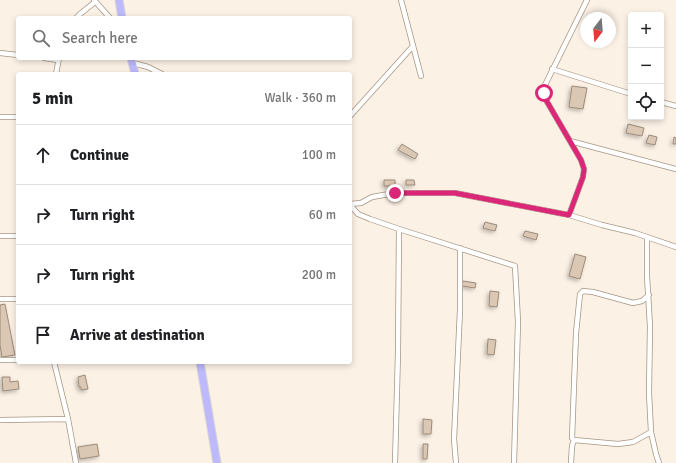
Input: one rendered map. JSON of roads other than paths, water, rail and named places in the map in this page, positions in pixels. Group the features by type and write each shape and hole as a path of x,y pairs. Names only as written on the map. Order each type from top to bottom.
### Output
{"main road":[{"path":"119,0 122,16"},
{"path":"132,60 135,72"},
{"path":"200,364 217,463"}],"street":[{"path":"401,0 422,76"},
{"path":"569,215 583,177 584,169 581,160 546,100 544,93 545,85 552,69 587,0"},
{"path":"78,16 94,1 108,16"},
{"path":"352,114 413,46"},
{"path":"0,53 16,55"},
{"path":"56,72 59,60"},
{"path":"132,60 158,72"},
{"path":"552,69 628,93"},
{"path":"664,103 676,106"},
{"path":"0,117 16,118"},
{"path":"570,141 676,169"},
{"path":"352,205 361,203 372,197 395,193 455,193 569,215 647,237 676,247"},
{"path":"352,207 358,214 399,229 514,265 516,268 518,322 514,463"},
{"path":"395,463 399,229"},
{"path":"0,236 16,236"},
{"path":"647,237 651,432 656,454 660,463"},
{"path":"456,463 454,439 460,310 460,248"},
{"path":"571,463 572,446 574,440 572,438 575,348 580,294 583,291 592,292 633,303 642,301 649,295"},
{"path":"0,299 16,299"},
{"path":"0,360 16,360"},
{"path":"54,364 68,420 76,463"},
{"path":"0,420 68,420"},
{"path":"574,440 618,444 633,442 651,432"}]}
